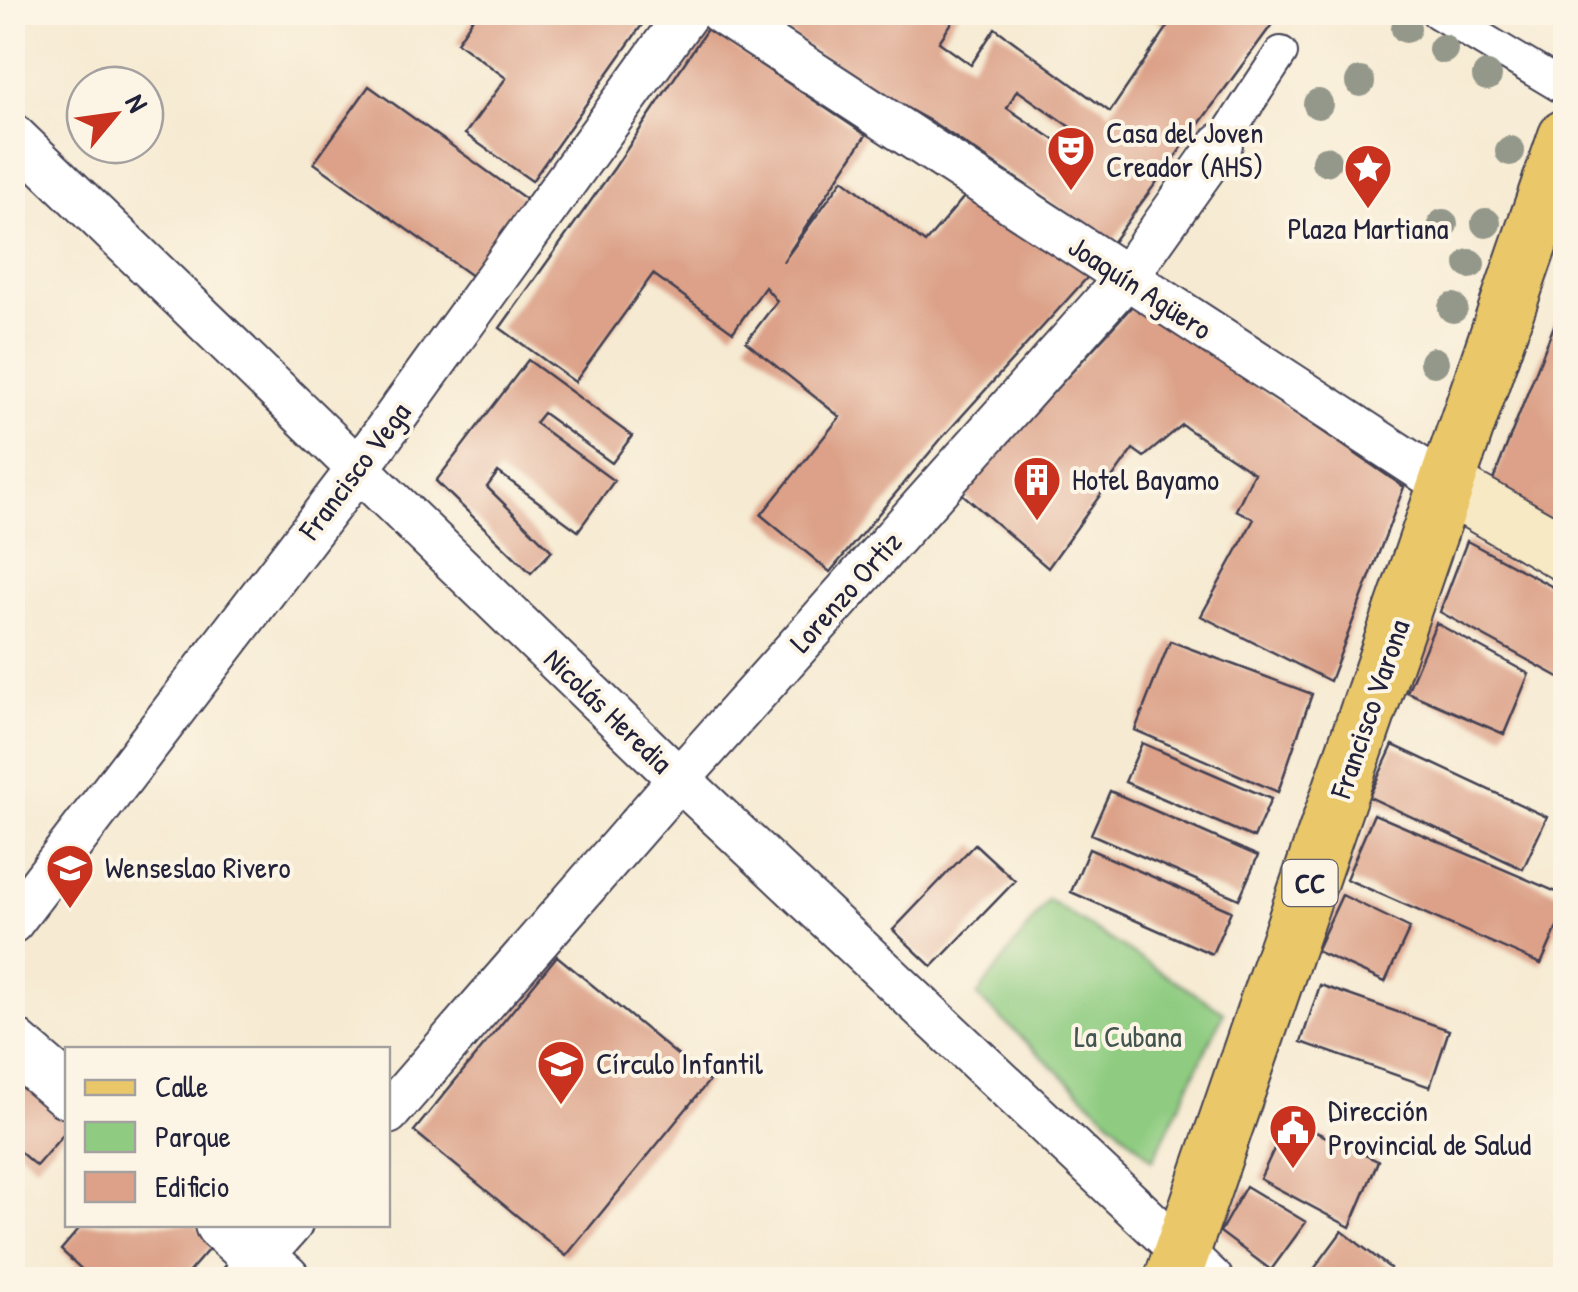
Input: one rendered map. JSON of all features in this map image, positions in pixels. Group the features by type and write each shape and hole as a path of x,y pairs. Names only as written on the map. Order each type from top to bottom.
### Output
{"main road":[{"name":"Francisco Varona","path":"1189,1270 1566,137"},
{"name":"Joaquín Agüero","path":"1447,486 1566,554"}],"street":[{"name":"Francisco Vega","path":"12,922 358,468 688,12"},
{"name":"Joaquín Agüero","path":"720,12 1447,486"},
{"path":"1437,12 1566,90"},
{"name":"Lorenzo Ortiz","path":"390,1112 679,779 1125,279 1280,53"},
{"name":"Nicolás Heredia","path":"12,134 1189,1270"},
{"path":"12,1044 65,1089"},
{"path":"225,1227 269,1261"}],"green space":[{"name":"La Cubana","path":"1048,900 1224,1012 1153,1160 977,996"}],"building":[{"path":"477,12 508,12 514,17 517,12 651,12 532,181 465,134 506,78 457,42"},
{"path":"755,12 959,12 939,42 971,65 995,28 1110,112 1167,28 1145,12 1281,12 1112,243 934,123 867,86","holes":["1017,90 1077,132 1068,149 1007,108"]},
{"path":"707,29 866,135 783,262 843,179 925,243 970,190 1094,270 941,439 830,572 761,515 840,417 746,342 777,301 765,287 733,332 653,274 575,382 500,328"},
{"path":"369,86 530,202 476,279 314,163"},
{"path":"1566,299 1566,543 1486,498"},
{"path":"1135,303 1404,487 1330,681 1201,616 1254,519 1236,510 1254,473 1182,425 1144,457 1133,449 1048,568 961,493"},
{"path":"528,360 632,436 612,463 543,413 535,423 614,481 578,531 498,472 487,487 552,551 531,573 436,481"},
{"path":"1467,541 1566,594 1566,681 1440,612"},
{"path":"1436,623 1529,674 1504,734 1407,692"},
{"path":"1170,641 1312,694 1278,792 1135,730"},
{"path":"1142,743 1271,799 1254,838 1125,782"},
{"path":"1393,745 1547,817 1523,869 1369,797"},
{"path":"1110,791 1258,856 1239,899 1091,834"},
{"path":"1374,814 1566,896 1566,907 1541,964 1346,879"},
{"path":"975,844 1015,881 932,967 893,930"},
{"path":"1089,849 1231,911 1212,954 1071,892"},
{"path":"1342,895 1410,928 1385,982 1316,951"},
{"name":"Círculo Infantil","path":"557,956 709,1081 566,1256 414,1131"},
{"path":"1320,985 1449,1030 1430,1087 1301,1042"},
{"path":"12,1062 65,1107 65,1132 36,1166 12,1145"},
{"path":"1288,1119 1378,1161 1350,1227 1260,1179"},
{"path":"1246,1186 1306,1222 1271,1270 1220,1232"},
{"path":"80,1227 197,1227 214,1243 182,1280 93,1280 61,1250"},
{"path":"1342,1231 1390,1268 1382,1280 1306,1280"}],"place":[{"name":"Casa del Joven Creador (AHS)","path":"1071,192"},
{"name":"Plaza Martiana","path":"1368,210"},
{"name":"Hotel Bayamo","path":"1037,522"},
{"name":"Wenseslao Rivero","path":"70,910"},
{"name":"Círculo Infantil","path":"561,1106"},
{"name":"Dirección Provincial de Salud","path":"1293,1170"}]}
